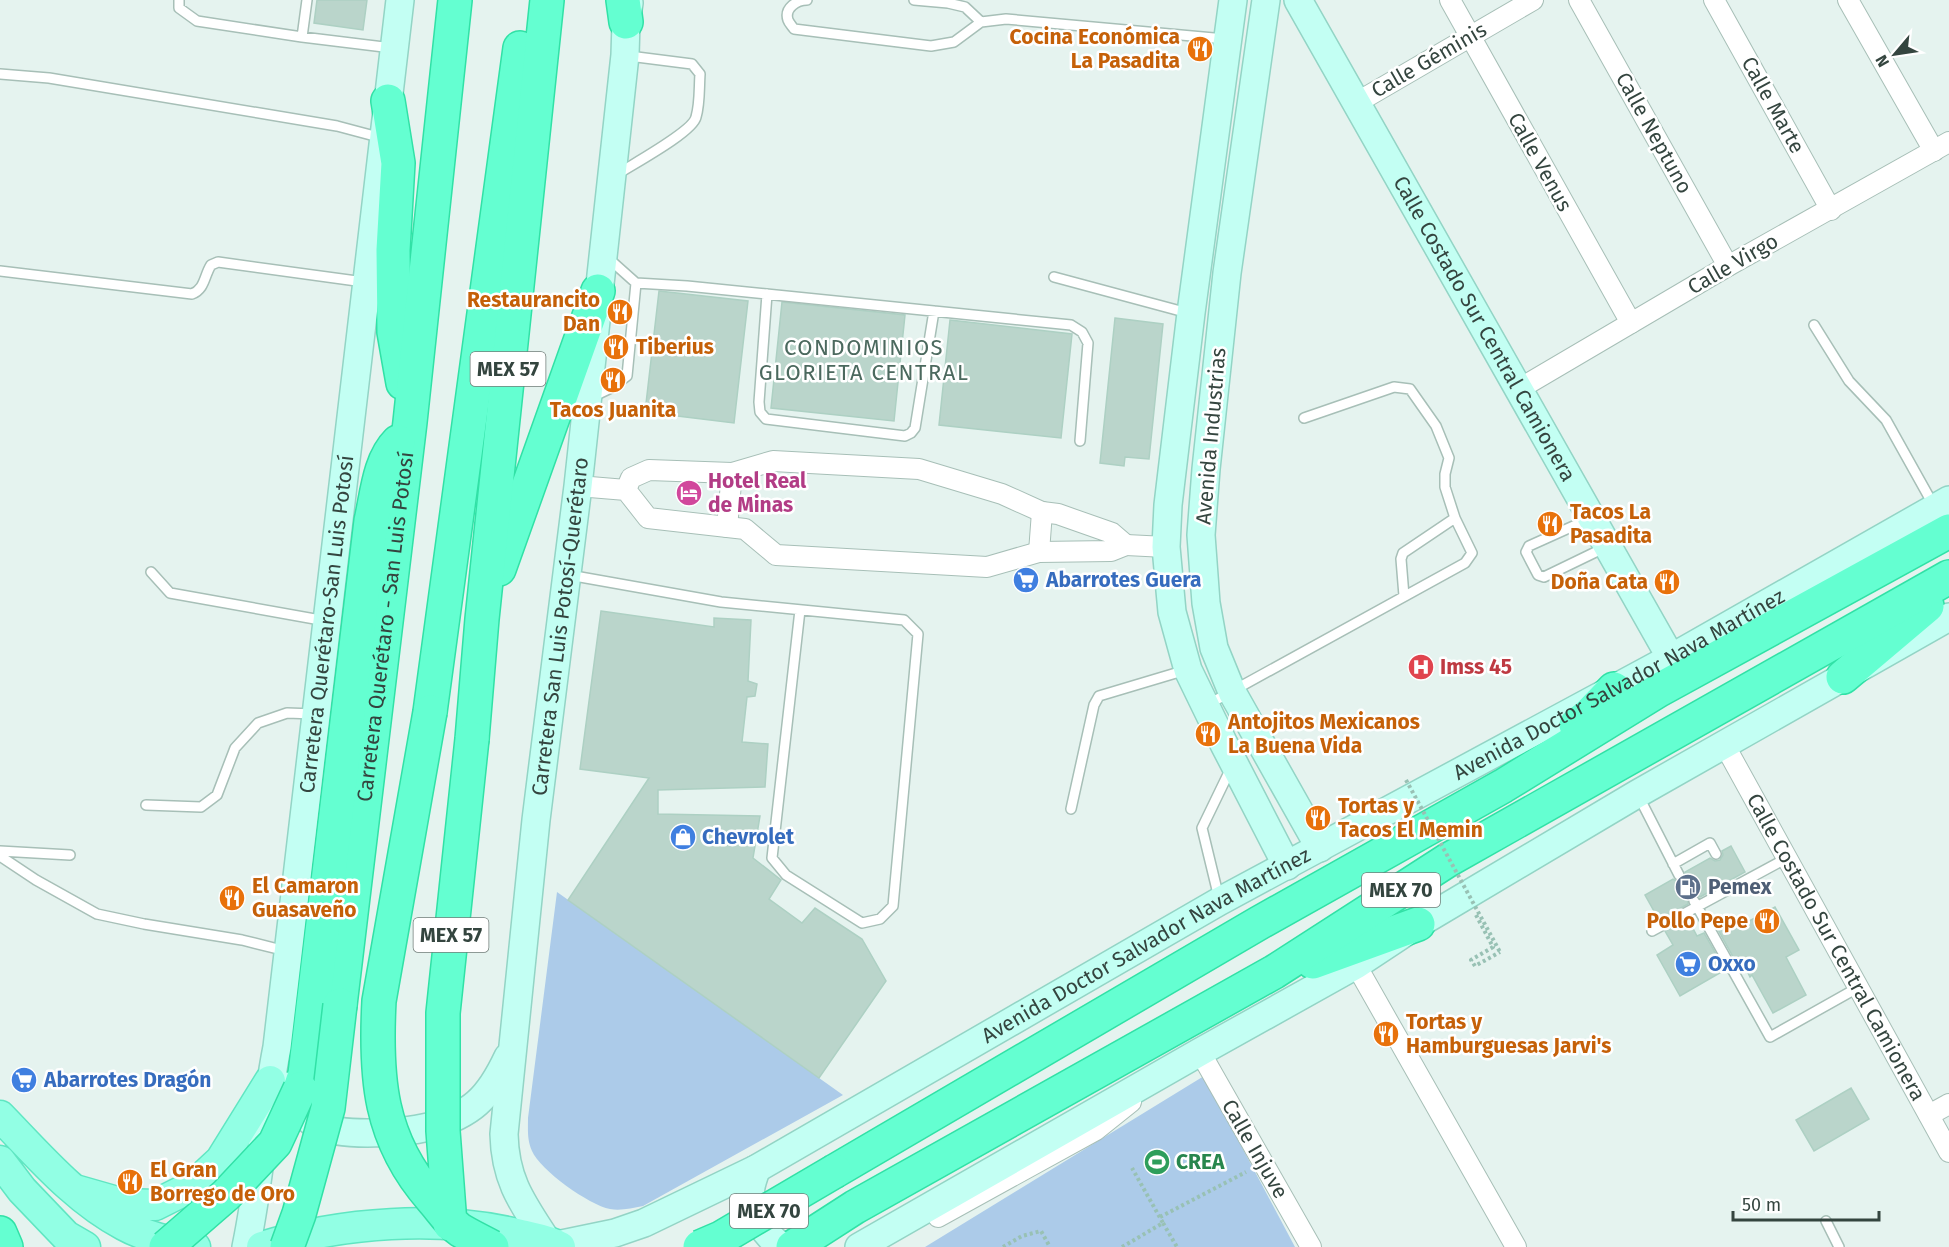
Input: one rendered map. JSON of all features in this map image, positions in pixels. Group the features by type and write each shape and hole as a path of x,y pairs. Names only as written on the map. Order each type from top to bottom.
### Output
{"highway":[{"name":"Carretera Querétaro - San Luis Potosí","path":"287,1247 299,1214 328,1108 409,428 455,0"},
{"path":"492,1247 458,1229 419,1184 400,1152 387,1124 377,1047 379,1001 430,712 526,0"},
{"name":"MEX 57","path":"443,1131 443,1013 547,0"},
{"path":"166,1247 226,1195 274,1143 285,1085 305,1074 371,521 381,475 390,450 409,428 394,332 393,250 398,163 388,101"},
{"path":"482,619 598,291"},
{"name":"Avenida Doctor Salvador Nava Martínez","path":"700,1247 721,1238 1259,923 1503,786 1944,513"},
{"name":"MEX 70","path":"793,1247 855,1207 1274,972 1448,860 1949,577"},
{"path":"1843,676 1949,588"},
{"path":"1503,786 1527,760 1588,716 1614,689"},
{"path":"1274,972 1312,962 1418,924"},
{"path":"443,1131 452,1247"},
{"path":"443,1131 471,1247"},
{"path":"0,1233 6,1247"}],"main road":[{"name":"Carretera Querétaro-San Luis Potosí","path":"246,1247 285,1085 277,1047 400,0"},
{"name":"Avenida Industrias","path":"1233,0 1194,286 1168,505 1166,547 1172,612 1188,669 1287,866"},
{"name":"Avenida Industrias","path":"1266,0 1227,273 1201,535 1206,603 1214,648 1232,692 1320,848"},
{"name":"Calle Costado Sur Central Camionera","path":"1301,1 1356,103 1671,658"},
{"name":"Carretera San Luis Potosí-Querétaro","path":"555,1244 513,1185 505,1157 504,1134 536,820 578,486 625,56 626,7"},
{"path":"1194,286 1212,307 1213,355 1216,369"},
{"name":"Avenida Doctor Salvador Nava Martínez","path":"555,1244 607,1235 644,1223 756,1168 1220,901 1944,513"},
{"path":"859,1247 1356,965 1418,924 1637,794 1949,617"},
{"path":"277,1047 288,1091 303,1114 318,1125 340,1131 375,1132 413,1130 437,1124 476,1105 502,1070 514,1042"},
{"path":"75,1190 124,1204 155,1205 193,1186 221,1160 285,1085"},
{"path":"0,1099 30,1147"},
{"path":"0,1116 75,1190 103,1212 125,1226 148,1236 195,1247"},
{"path":"0,1161 22,1190 58,1229 85,1247"},
{"path":"756,1168 750,1188 752,1207 761,1226 775,1242 783,1247"},
{"path":"262,1247 294,1237 342,1229 406,1224 455,1225 502,1230 555,1244"}],"street":[{"name":"Calle Venus","path":"1450,0 1631,324"},
{"name":"Calle Géminis","path":"1356,103 1533,0"},
{"name":"Calle Neptuno","path":"1579,0 1728,266"},
{"name":"Calle Marte","path":"1714,0 1831,210"},
{"path":"1848,0 1942,146"},
{"name":"Calle Virgo","path":"1519,389 1728,266 1942,146"},
{"path":"626,490 631,478 649,470 732,473 773,461 919,469 1002,494 1042,512 1058,513 1112,533 1126,545"},
{"path":"727,526 732,473"},
{"path":"578,486 626,490 648,518 746,529 776,555 987,567 1039,552 1111,551 1126,545 1166,547"},
{"path":"1039,552 1042,512"},
{"name":"Calle Costado Sur Central Camionera","path":"1724,744 1949,1152"},
{"path":"1356,965 1516,1247"},
{"path":"883,1247 1096,1130 1191,1057"},
{"name":"Calle Injuve","path":"1191,1057 1311,1247"},
{"path":"1929,1115 1949,1104"}],"lane":[{"path":"179,0 179,8 197,21 395,49"},
{"path":"302,37 307,0"},
{"path":"807,0 800,0 791,6 788,12 788,20 794,29 931,46 954,42 981,22 1006,19 1228,40"},
{"path":"914,0 965,7 981,22"},
{"path":"611,178 662,147 691,126 696,119 700,74 692,64 625,56"},
{"path":"0,74 49,78 325,124 384,138"},
{"path":"602,253 636,282 1071,325 1082,332 1088,343 1080,441"},
{"path":"0,271 192,294 198,292 203,285 211,265 218,262 367,283"},
{"path":"1054,277 1191,313"},
{"path":"587,399 611,388 627,376 636,282"},
{"path":"767,294 759,402 760,412 766,419 905,436 915,428 934,311"},
{"path":"1814,325 1848,381 1886,420 1944,513"},
{"path":"1205,706 1465,563 1472,553 1455,518 1445,487 1449,458 1436,426 1410,389 1394,387 1305,418"},
{"path":"1404,596 1401,559 1403,553 1455,518"},
{"path":"1591,518 1529,546 1526,552 1538,575 1544,578 1608,546"},
{"path":"151,572 170,593 327,621"},
{"path":"567,575 721,602 904,620 918,634 893,906 880,919 862,923 786,875 772,858 800,610"},
{"path":"1071,809 1094,705 1099,696 1188,669"},
{"path":"146,805 201,807 217,795 235,748 258,723 288,713 316,714"},
{"path":"1220,901 1202,828 1234,763"},
{"path":"1637,794 1679,875"},
{"path":"1673,864 1710,843 1716,854"},
{"path":"0,851 70,855"},
{"path":"0,856 36,880 97,914 242,940 288,951"},
{"path":"1652,931 1695,903 1787,858"},
{"path":"1695,903 1770,1037 1859,987"},
{"path":"1826,1221 1839,1247"}],"path":[{"path":"1406,780 1500,952 1475,966 1471,960 1493,947 1465,896"},
{"path":"1132,1168 1177,1247"},
{"path":"1160,1216 1247,1171"},
{"path":"1122,1247 1163,1223"},
{"path":"1003,1247 1022,1236 1041,1231 1050,1247"}],"shaded area":[{"path":"557,892 843,1095 643,1206 610,1209 590,1201 566,1186 537,1159 530,1147 528,1131"},
{"name":"CREA","path":"1204,1076 1295,1247 925,1247"}],"building":[{"path":"317,0 367,0 363,30 314,23"},
{"path":"659,291 748,301 734,423 645,412"},
{"path":"782,302 905,315 894,421 771,408"},
{"path":"1115,318 1163,324 1149,459 1125,457 1124,466 1100,463"},
{"path":"950,320 1072,334 1061,438 939,425"},
{"name":"Chevrolet","path":"601,611 714,627 714,618 751,620 748,681 757,684 755,696 747,697 742,742 768,744 765,787 658,790 658,814 760,816 753,858 781,880 769,899 802,923 815,908 862,939 886,981 819,1078 568,900 649,778 580,769"},
{"name":"Pemex","path":"1731,846 1745,872 1700,897 1691,895 1688,898 1688,904 1659,920 1645,895 1673,879 1678,882 1683,881 1686,876 1685,872 1710,858 1715,861 1720,860 1723,855 1722,851"},
{"path":"1775,907 1799,950 1786,957 1806,995 1773,1013 1742,961 1737,964 1716,926 1734,916 1740,926"},
{"name":"Oxxo","path":"1688,919 1697,936 1704,933 1725,970 1680,996 1657,955 1673,945 1665,931"},
{"path":"1851,1088 1869,1119 1814,1151 1796,1120"}],"place":[{"name":"Cocina Económica La Pasadita","path":"1200,49"},
{"name":"Restaurancito Dan","path":"620,312"},
{"name":"Tiberius","path":"616,347"},
{"name":"Tacos Juanita","path":"613,380"},
{"name":"Hotel Real de Minas","path":"689,493"},
{"name":"Tacos La Pasadita","path":"1550,524"},
{"name":"Abarrotes Guera","path":"1026,580"},
{"name":"Doña Cata","path":"1667,582"},
{"name":"Imss 45","path":"1421,667"},
{"name":"Antojitos Mexicanos La Buena Vida","path":"1208,734"},
{"name":"Tortas y Tacos El Memin","path":"1318,818"},
{"name":"Chevrolet","path":"683,837"},
{"name":"Pemex","path":"1688,887"},
{"name":"El Camaron Guasaveño","path":"232,898"},
{"name":"Pollo Pepe","path":"1767,921"},
{"name":"Oxxo","path":"1688,964"},
{"name":"Tortas y Hamburguesas Jarvi's","path":"1386,1034"},
{"name":"Abarrotes Dragón","path":"24,1080"},
{"name":"CREA","path":"1157,1162"},
{"name":"El Gran Borrego de Oro","path":"130,1182"}],"district":[{"name":"CONDOMINIOS GLORIETA CENTRAL","path":"864,360"}]}
